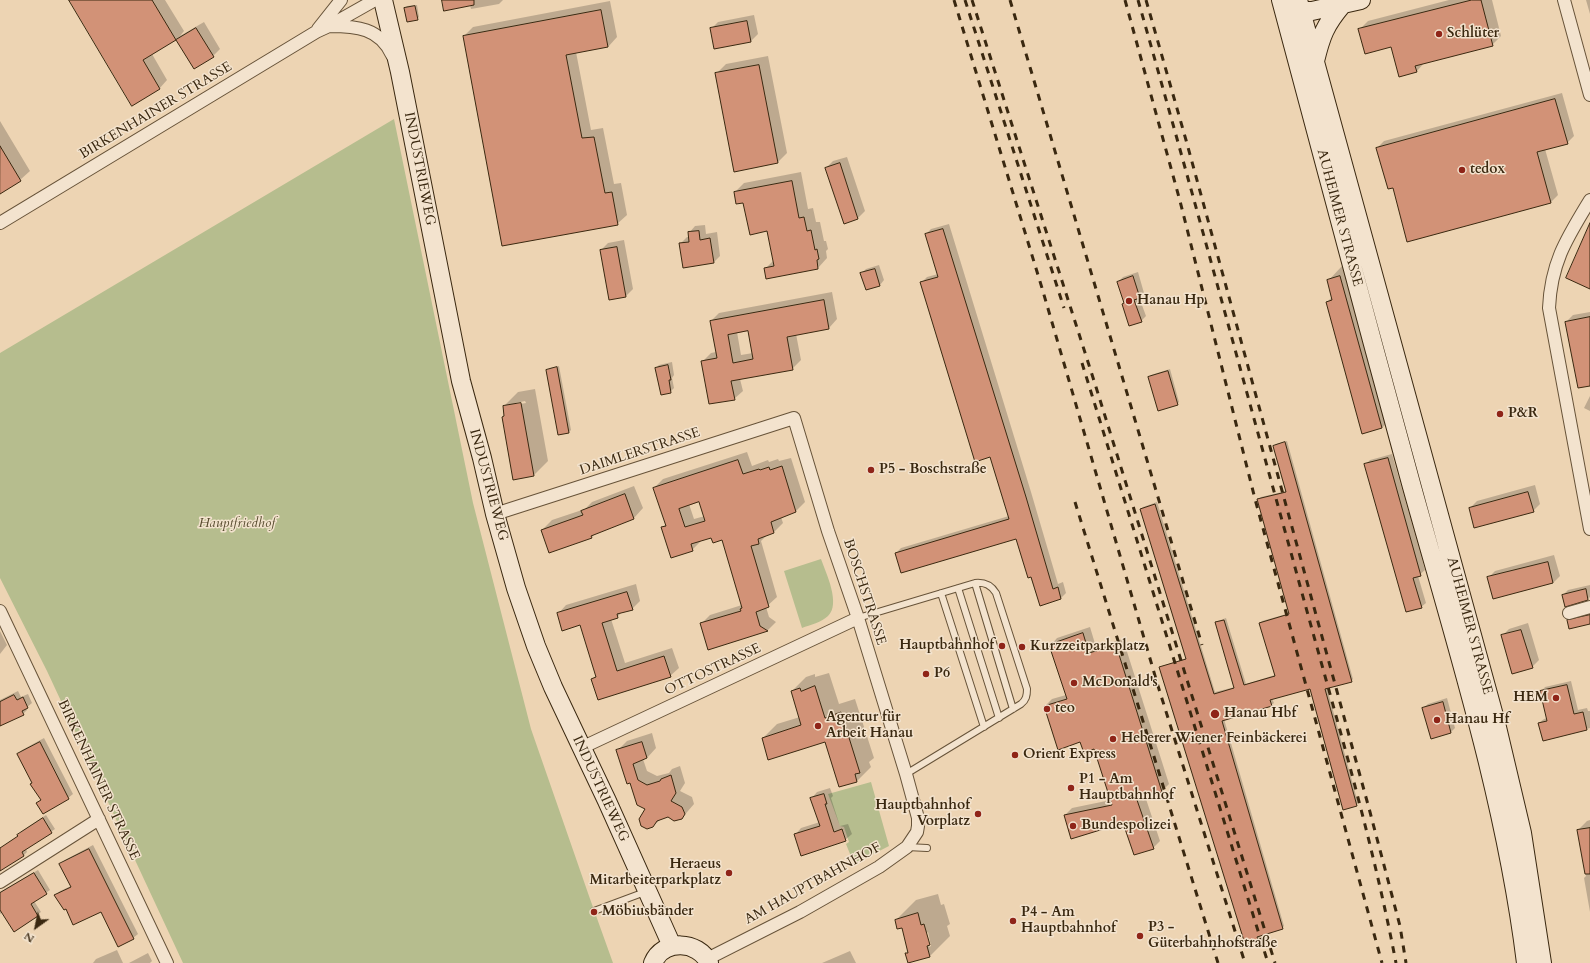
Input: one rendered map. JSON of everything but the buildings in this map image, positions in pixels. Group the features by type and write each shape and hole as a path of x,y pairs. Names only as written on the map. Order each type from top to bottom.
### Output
{"main road":[{"name":"INDUSTRIEWEG","path":"383,0 400,72 461,381 482,458 495,514 516,588 536,646 553,687 672,946"},
{"name":"AUHEIMER STRASSE","path":"1281,0 1397,435 1477,719 1499,809 1512,875 1526,963"},
{"path":"1284,0 1302,3 1312,11 1361,0"},
{"name":"AUHEIMER STRASSE","path":"1302,3 1314,64 1416,431 1514,793 1530,875 1542,963"},
{"path":"1290,34 1293,20 1302,3"},
{"path":"1314,64 1320,41 1326,26 1342,5"},
{"path":"653,963 660,952 672,946 686,945 698,949 708,961"}],"street":[{"path":"316,32 341,0"},
{"name":"BIRKENHAINER STRASSE","path":"0,223 316,32 375,0"},
{"path":"1564,0 1590,95"},
{"path":"329,26 358,27 376,34 390,51 400,72"},
{"path":"1590,200 1564,245 1557,261 1551,281 1549,308 1590,529"},
{"name":"DAIMLERSTRASSE","path":"495,514 794,418"},
{"name":"BOSCHSTRASSE","path":"794,418 828,531 858,618 906,774"},
{"path":"1397,435 1416,431"},
{"path":"1569,613 1590,607"},
{"name":"BIRKENHAINER STRASSE","path":"0,611 167,963"},
{"name":"OTTOSTRASSE","path":"581,748 858,618"},
{"name":"AM HAUPTBAHNHOF","path":"708,961 800,912 879,867 907,847 917,832 918,818 906,774"},
{"path":"0,882 100,819"}],"lane":[{"path":"858,618 975,583 982,582 987,584 996,593 1027,689 1025,700 1013,709 906,774"},
{"path":"975,583 1013,709"},
{"path":"958,588 999,718"},
{"path":"941,593 984,727"},
{"path":"907,847 927,848"},
{"path":"594,911 647,891"}],"green space":[{"name":"Hauptfriedhof","path":"394,119 473,503 531,729 613,963 183,963 47,671 0,578 0,353"},
{"path":"821,559 833,596 832,611 823,620 802,628 784,571"},
{"path":"871,782 889,846 854,864 846,844 849,842 844,827 840,826 828,794"}],"railway":[{"path":"954,0 1042,288 1158,686 1245,963"},
{"path":"965,0 1064,308"},
{"path":"972,0 1096,387 1275,963"},
{"path":"1010,0 1202,645"},
{"path":"1125,0 1180,201 1255,499 1382,963"},
{"path":"1138,0 1348,761 1386,912 1396,963"},
{"path":"1146,0 1186,140 1370,812 1400,926 1406,963"},
{"path":"1082,363 1268,963"},
{"path":"1075,502 1218,963"}],"place":[{"name":"Schlüter","path":"1439,34"},
{"name":"tedox","path":"1462,170"},
{"name":"Hanau Hp","path":"1129,301"},
{"name":"P&R","path":"1500,414"},
{"name":"P5 - Boschstraße","path":"871,470"},
{"name":"Hauptbahnhof","path":"1002,646"},
{"name":"Kurzzeitparkplatz","path":"1022,647"},
{"name":"P6","path":"926,674"},
{"name":"McDonald's","path":"1074,683"},
{"name":"HEM","path":"1556,698"},
{"name":"teo","path":"1047,709"},
{"name":"Hanau Hbf","path":"1215,714"},
{"name":"Hanau Hf","path":"1437,720"},
{"name":"Agentur für Arbeit Hanau","path":"818,726"},
{"name":"Heberer Wiener Feinbäckerei","path":"1113,739"},
{"name":"Orient Express","path":"1015,755"},
{"name":"P1 - Am Hauptbahnhof","path":"1071,788"},
{"name":"Hauptbahnhof Vorplatz","path":"978,814"},
{"name":"Bundespolizei","path":"1073,826"},
{"name":"Heraeus Mitarbeiterparkplatz","path":"729,873"},
{"name":"Möbiusbänder","path":"594,912"},
{"name":"P4 - Am Hauptbahnhof","path":"1013,921"},
{"name":"P3 - Güterbahnhofstraße","path":"1140,936"}]}
